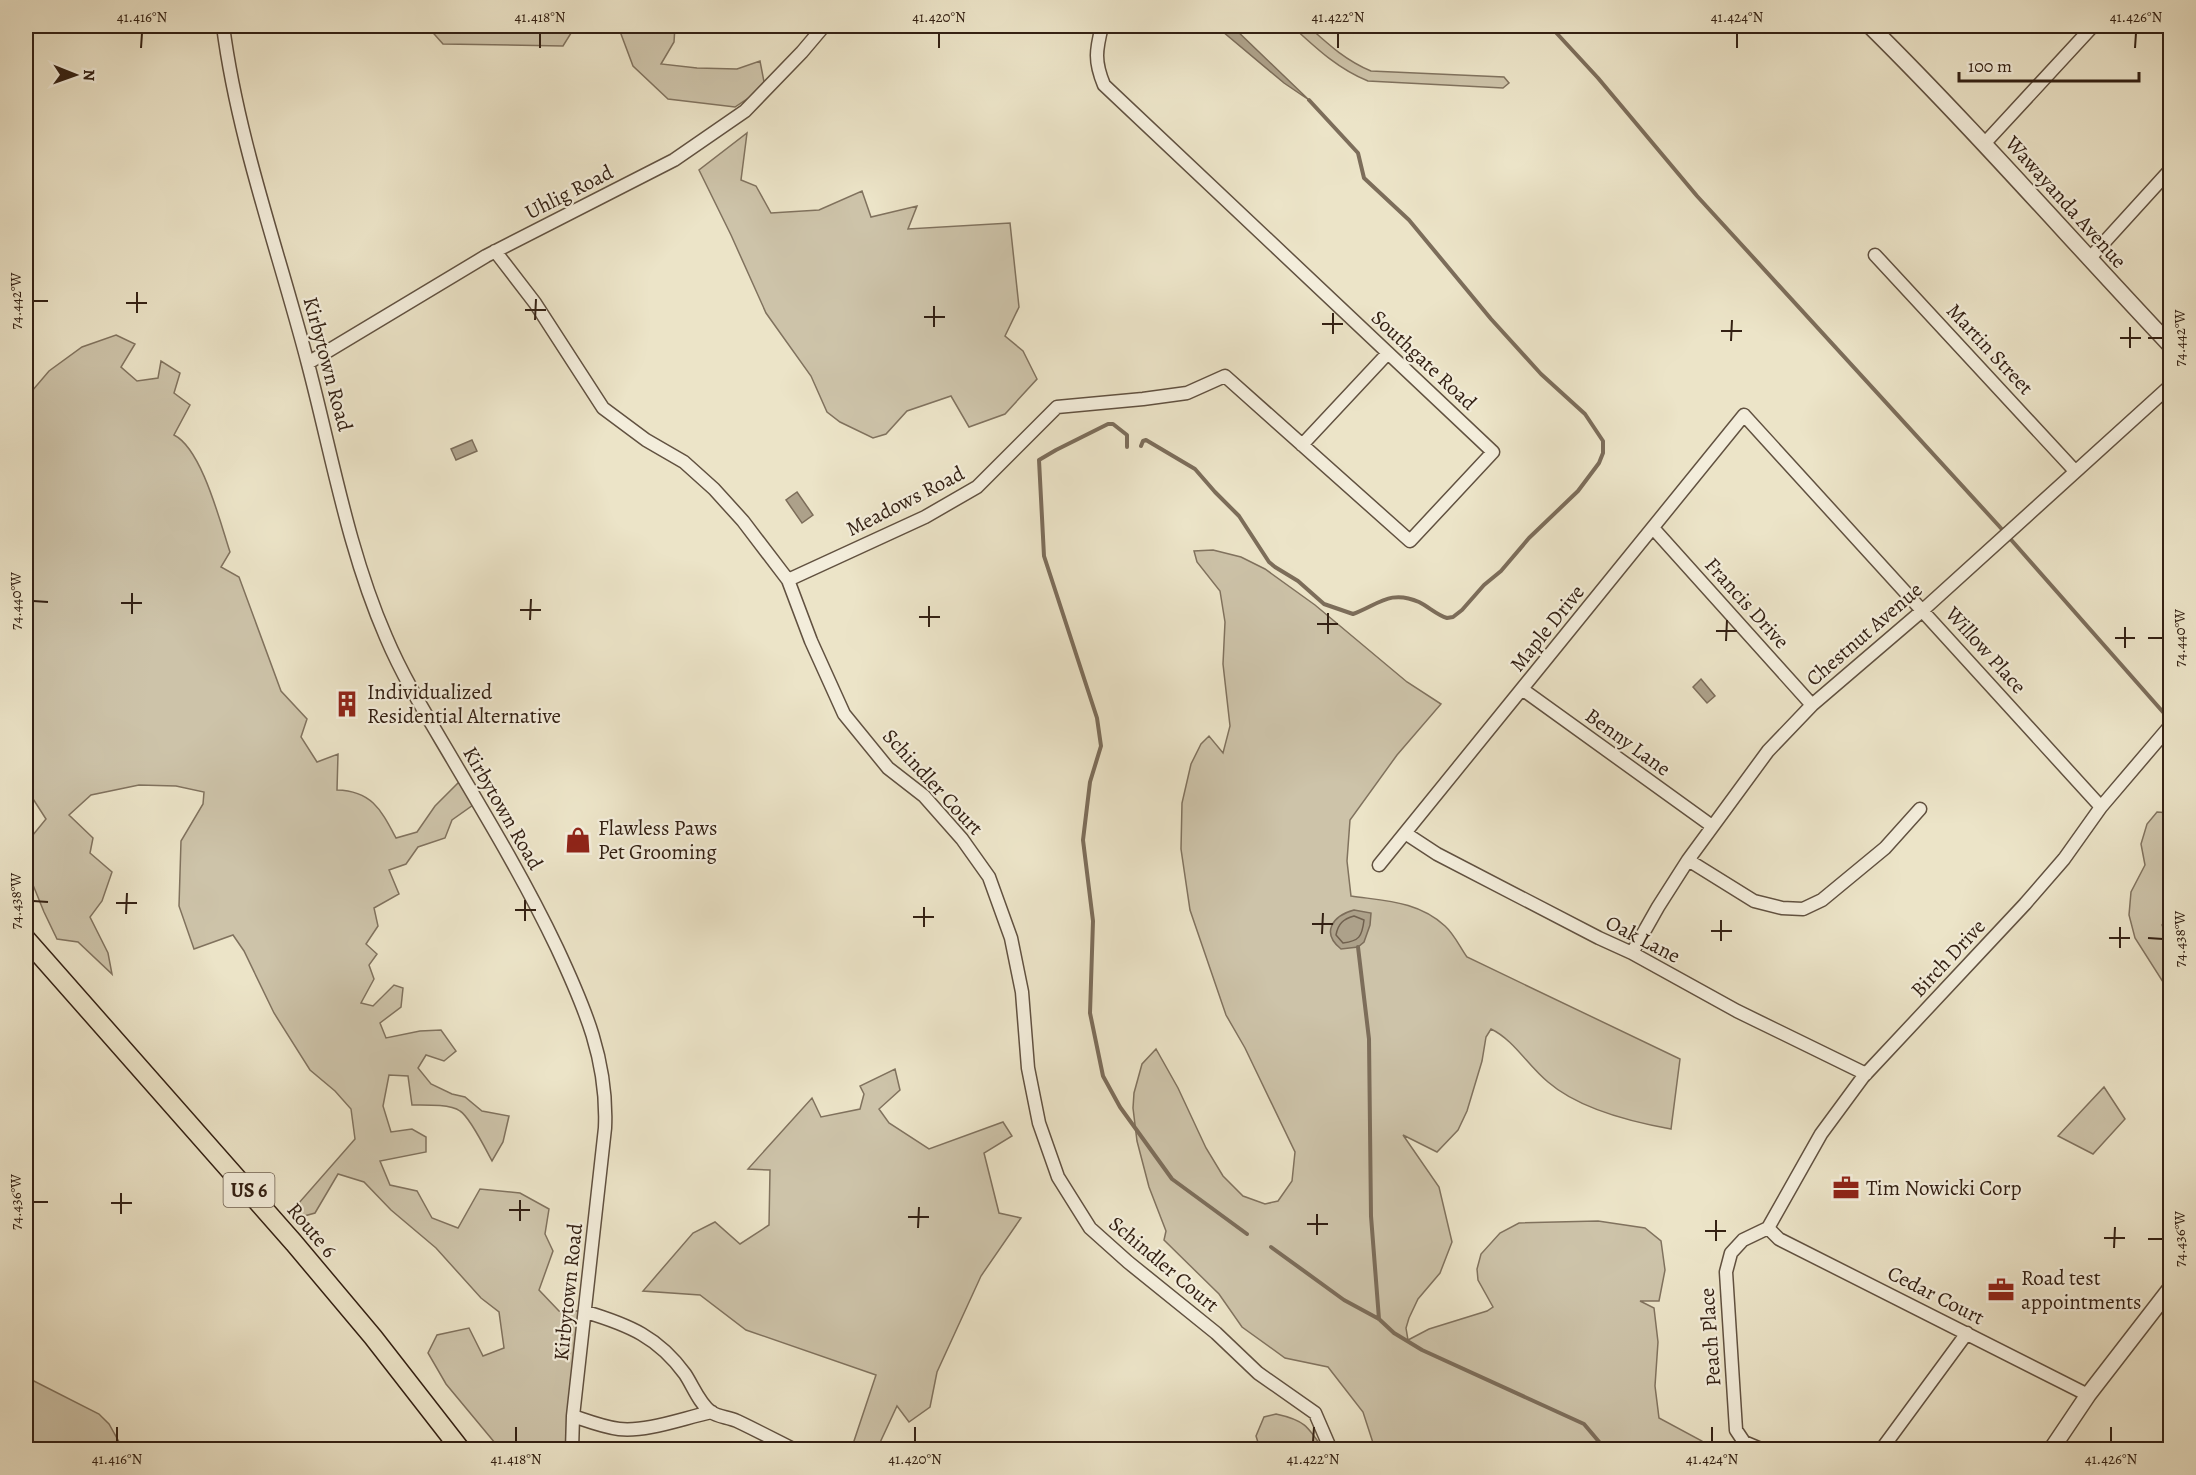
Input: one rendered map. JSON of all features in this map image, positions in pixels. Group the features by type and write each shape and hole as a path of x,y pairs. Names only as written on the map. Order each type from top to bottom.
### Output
{"main road":[{"name":"Route 6","path":"26,939 287,1234 373,1337 461,1449"}],"street":[{"name":"Kirbytown Road","path":"223,26 249,147 308,363 355,548 379,622 418,700 538,908 585,1010 599,1056 606,1093 605,1128 573,1416 572,1449"},
{"name":"Uhlig Road","path":"308,363 495,251 674,160 745,111 786,70 824,26"},
{"name":"Southgate Road","path":"1102,26 1095,52 1098,70 1104,84 1493,452 1410,541 1225,376"},
{"name":"Wawayanda Avenue","path":"1870,26 1931,87 2170,345"},
{"path":"1984,144 2093,26"},
{"path":"2089,259 2170,170"},
{"name":"Schindler Court","path":"495,251 535,303 603,408 646,440 684,462 744,521 788,580 811,641 844,714 888,768 924,796 962,839 989,877 1011,938 1022,992 1028,1068 1039,1123 1058,1177 1090,1228 1216,1333 1258,1373 1315,1413 1332,1449"},
{"name":"Martin Street","path":"1875,255 2075,471"},
{"path":"1302,445 1388,353"},
{"name":"Meadows Road","path":"788,580 925,517 977,487 1057,407 1187,393 1225,376"},
{"name":"Chestnut Avenue","path":"1632,953 1688,860 1767,751 1812,705 1923,610 2170,386"},
{"name":"Maple Drive","path":"1379,865 1744,416"},
{"name":"Willow Place","path":"1744,416 2101,807"},
{"name":"Francis Drive","path":"1653,528 1812,705"},
{"name":"Benny Lane","path":"1522,689 1712,826"},
{"name":"Birch Drive","path":"1768,1228 1821,1134 1866,1074 2064,860 2101,807 2170,726"},
{"path":"1688,860 1754,901 1782,908 1803,909 1822,900 1885,848 1920,809"},
{"name":"Oak Lane","path":"1405,833 1437,854 1632,953 1737,1011 1866,1074"},
{"name":"Cedar Court","path":"1768,1228 1779,1239 2088,1395"},
{"name":"Peach Place","path":"1763,1449 1744,1442 1736,1430 1726,1272 1731,1253 1743,1240 1768,1228"},
{"path":"2052,1449 2088,1395 2170,1289"},
{"path":"586,1312 643,1333 665,1350 708,1410 795,1449"},
{"path":"1881,1449 1967,1333"},
{"path":"573,1416 609,1427 628,1429 653,1427 712,1412"}],"shaded area":[{"path":"427,26 571,26 573,30 563,46 443,44"},
{"path":"618,26 675,26 674,42 661,64 737,69 760,61 765,87 735,107 668,99 633,66"},
{"path":"1292,26 1308,26 1345,57 1371,71 1504,77 1509,83 1503,88 1368,81 1337,64"},
{"path":"747,133 741,180 756,186 771,213 819,210 862,191 871,217 917,206 908,229 1010,223 1019,307 1005,336 1023,351 1037,379 1005,414 969,427 951,396 907,411 886,434 873,438 840,422 827,412 811,376 766,313 699,170"},
{"path":"116,335 135,344 121,367 137,381 158,378 161,361 180,373 174,393 190,405 174,435 193,455 209,488 230,552 221,567 239,577 281,691 307,719 301,737 317,762 338,754 337,790 349,791 367,798 380,811 396,838 417,832 435,806 459,782 473,805 452,820 445,838 418,847 406,864 389,870 399,894 374,908 378,926 366,944 377,954 369,965 374,979 361,1003 373,1006 394,985 403,988 401,1007 380,1023 386,1038 420,1031 441,1030 456,1051 444,1061 426,1055 418,1068 431,1084 452,1094 465,1097 482,1111 509,1116 503,1142 492,1161 464,1114 444,1106 412,1105 408,1076 389,1075 383,1106 391,1132 412,1129 426,1137 426,1152 380,1161 390,1185 417,1191 432,1218 458,1228 480,1189 520,1193 549,1209 545,1234 553,1251 539,1290 559,1311 583,1311 577,1449 547,1449 543,1445 544,1449 500,1449 446,1384 428,1353 437,1335 469,1328 483,1356 504,1348 499,1312 481,1298 436,1248 391,1210 364,1182 338,1174 315,1213 297,1218 298,1204 355,1139 351,1109 335,1091 310,1070 274,1013 244,951 233,935 194,949 179,906 181,841 203,804 204,792 176,786 139,785 91,795 69,815 93,838 90,853 112,872 102,901 90,917 108,953 112,974 78,942 57,939 26,871 26,840 28,841 46,819 26,788 26,398 49,371 82,347"},
{"path":"1213,550 1241,557 1265,569 1315,605 1407,682 1441,704 1397,755 1350,820 1347,861 1351,896 1389,901 1424,911 1448,929 1467,957 1680,1059 1671,1129 1606,1113 1575,1100 1548,1082 1514,1046 1491,1029 1486,1037 1482,1061 1467,1111 1458,1130 1437,1152 1403,1135 1439,1187 1452,1242 1440,1273 1418,1299 1409,1318 1406,1328 1408,1340 1429,1329 1487,1311 1493,1307 1478,1280 1477,1269 1481,1254 1500,1233 1519,1223 1598,1221 1645,1228 1661,1241 1665,1270 1659,1301 1640,1301 1654,1308 1658,1342 1655,1386 1659,1418 1702,1441 1708,1449 1375,1449 1363,1412 1328,1367 1285,1358 1242,1327 1219,1294 1164,1240 1166,1231 1149,1187 1137,1141 1133,1108 1134,1093 1142,1064 1156,1049 1178,1088 1206,1148 1223,1176 1243,1196 1265,1204 1278,1201 1292,1181 1295,1152 1245,1048 1226,1015 1190,910 1181,849 1182,803 1191,764 1201,744 1209,736 1223,753 1230,726 1223,664 1225,622 1220,591 1197,562 1194,551"},
{"path":"2157,812 2170,813 2170,930 2166,920 2162,925 2170,945 2170,993 2135,938 2129,915 2131,892 2145,865 2141,844 2147,824"},
{"path":"895,1069 900,1090 879,1109 889,1123 929,1149 1003,1122 1012,1136 984,1153 999,1213 1021,1218 981,1276 937,1372 930,1407 909,1422 897,1406 877,1449 855,1449 852,1447 876,1375 746,1330 700,1295 643,1291 693,1233 715,1222 740,1244 769,1225 770,1170 748,1169 812,1098 821,1117 860,1109 864,1094 860,1086"},
{"path":"2104,1087 2125,1119 2093,1154 2058,1136"},
{"path":"26,1377 99,1414 109,1424 123,1449 26,1449"},
{"path":"1276,1414 1304,1425 1323,1449 1260,1449 1256,1436 1264,1417"}],"water":[{"path":"1216,26 1232,26 1309,100 1284,83"},
{"path":"472,440 477,451 456,460 451,449"},
{"path":"797,492 813,515 802,523 786,500"},
{"path":"1701,679 1715,696 1707,703 1693,687"},
{"path":"1354,910 1371,913 1370,925 1364,942 1358,947 1341,949 1332,937 1332,926 1340,916"}],"waterway":[{"path":"1550,26 1598,78 1697,196 1999,526 2170,720"},
{"path":"1141,446 1146,440 1195,469 1239,516 1269,562 1298,581 1324,604 1353,614 1384,600 1409,598 1447,618 1453,617 1462,610 1484,585 1501,571 1529,538 1578,491 1599,463 1603,453 1603,441 1585,414 1541,374 1491,319 1409,220 1364,178 1358,153 1309,100"},
{"path":"1127,447 1127,435 1113,424 1108,424 1039,460 1044,556 1097,718 1101,746 1090,782 1083,840 1093,921 1090,1013 1103,1076 1120,1107 1172,1179 1247,1234"},
{"path":"1358,947 1369,1039 1371,1216 1379,1319"},
{"path":"1271,1247 1344,1300 1379,1319 1394,1333 1422,1350 1584,1424 1606,1450"}],"place":[{"name":"Individualized Residential Alternative","path":"347,704"},
{"name":"Flawless Paws Pet Grooming","path":"578,840"},
{"name":"Tim Nowicki Corp","path":"1846,1188"},
{"name":"Road test appointments","path":"2001,1290"}]}
